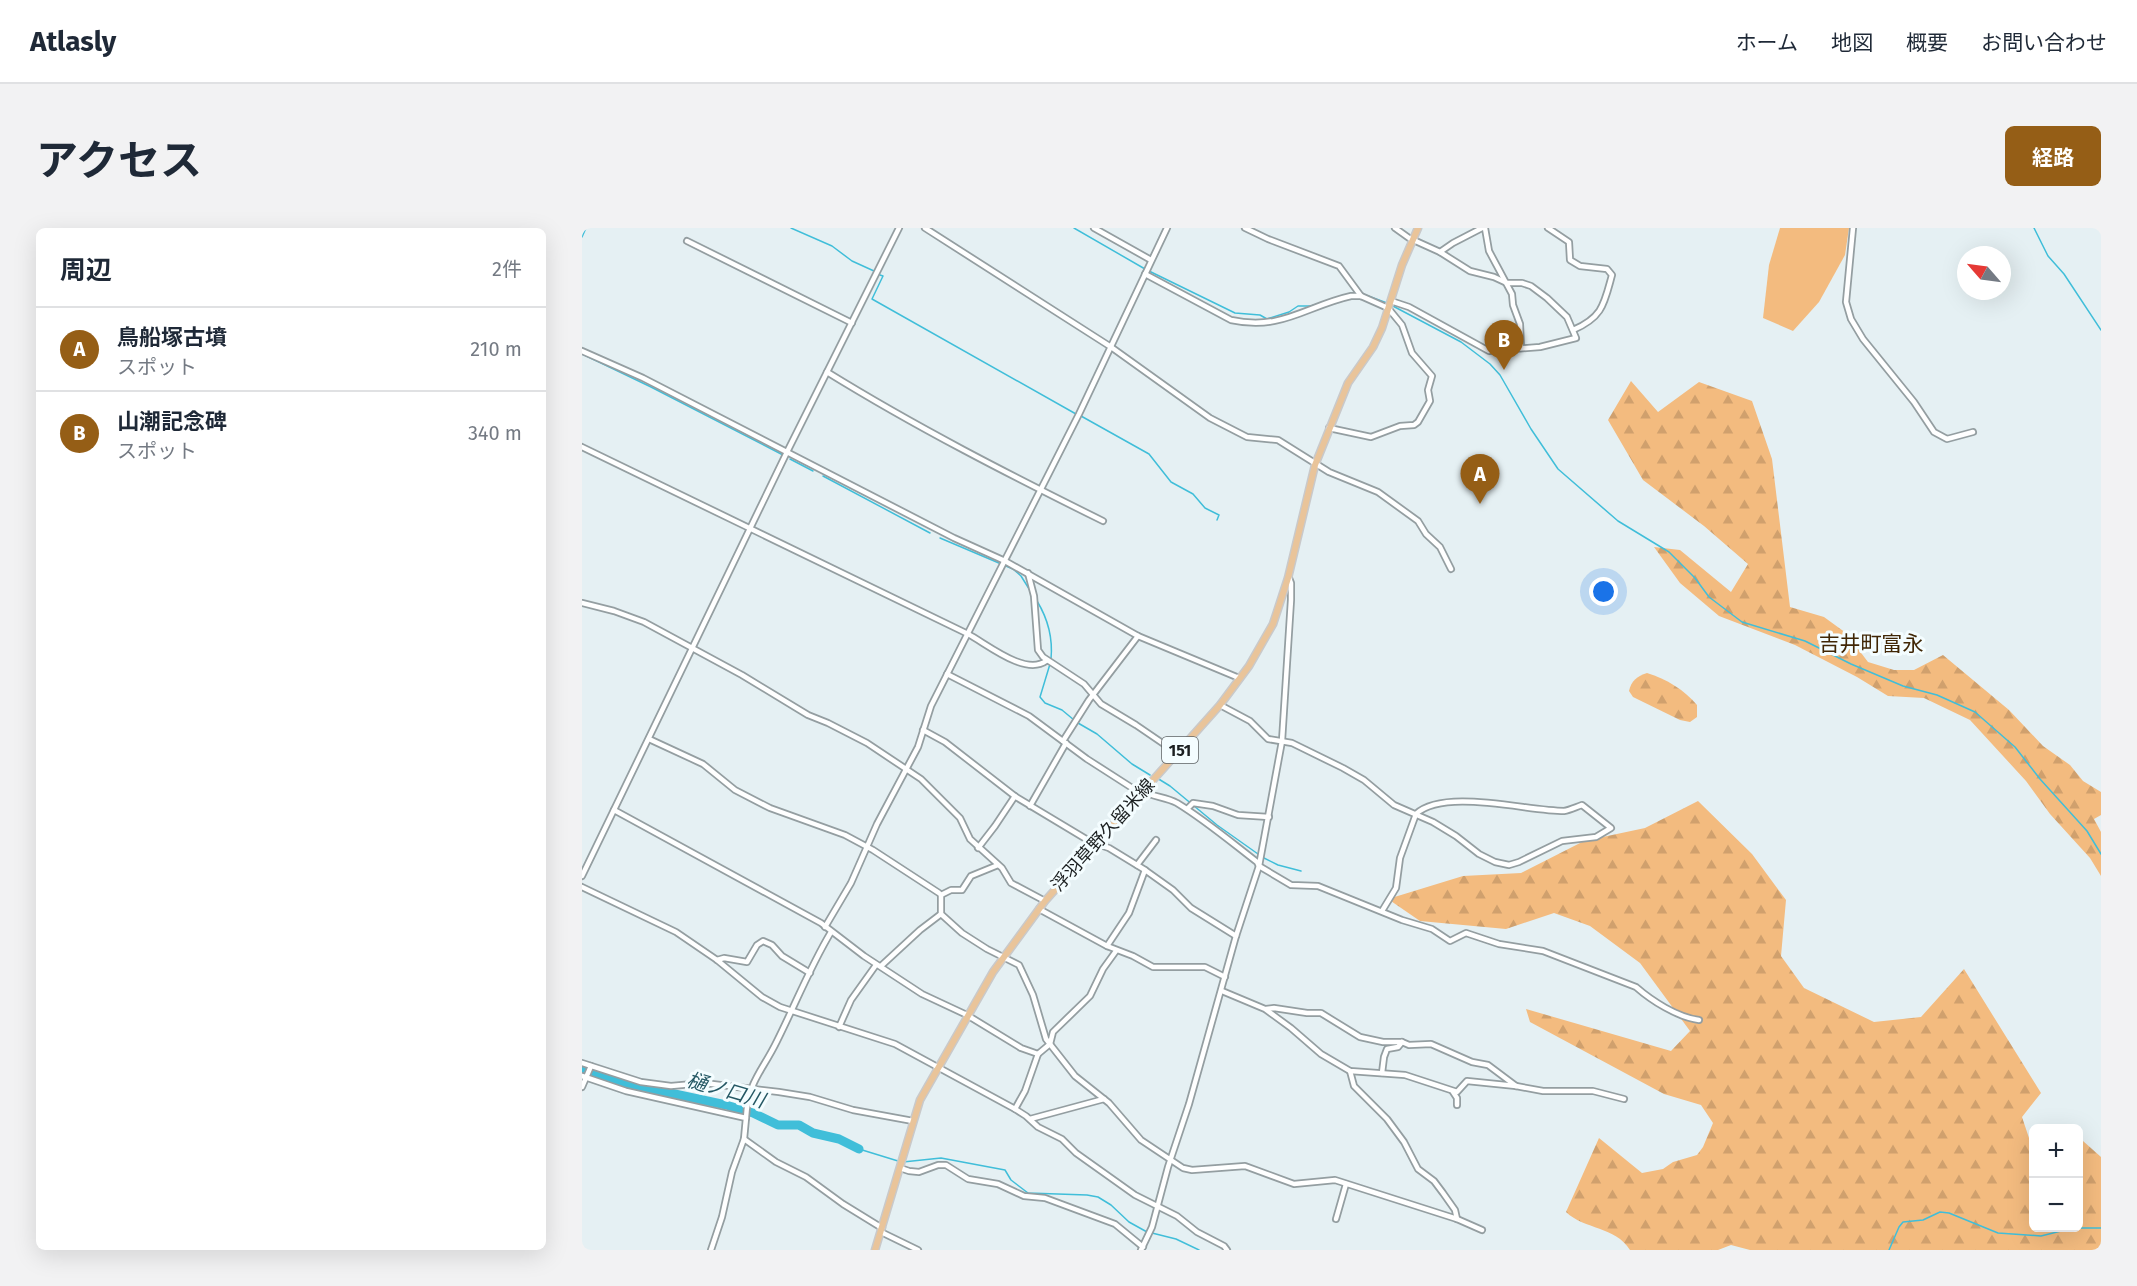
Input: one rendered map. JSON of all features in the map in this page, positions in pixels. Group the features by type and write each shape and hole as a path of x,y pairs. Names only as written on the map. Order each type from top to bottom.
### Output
{"main road":[{"name":"浮羽草野久留米線","path":"875,1250 913,1121 925,1090 1003,957 1045,901 1220,705 1249,666 1273,624 1288,578 1315,465 1348,383 1377,340 1418,228"}],"street":[{"path":"582,876 899,228"},
{"path":"925,228 1111,347 1210,418 1247,437 1278,440 1315,465 1378,492 1418,521 1426,534 1440,547 1451,569"},
{"path":"1094,228 1151,260"},
{"path":"825,927 851,884 877,824 918,747 931,706 1079,415 1167,228"},
{"path":"1245,228 1339,266 1361,296"},
{"path":"1145,273 1231,320 1246,323 1279,322 1343,298 1361,296 1409,307 1489,351 1540,347 1576,338 1567,317 1531,286 1522,283 1507,284 1494,277 1470,271 1440,252 1412,240 1395,228"},
{"path":"1440,252 1483,228 1489,251 1512,294 1513,306 1520,324 1521,348"},
{"path":"1548,228 1569,242 1570,260 1580,266 1607,269 1612,275 1602,309 1581,327 1574,330"},
{"path":"1853,228 1846,302 1851,319 1860,335 1914,402 1934,432 1947,439 1973,432"},
{"path":"687,241 852,323"},
{"path":"1329,429 1371,437 1400,426 1414,425 1430,400 1428,390 1432,376 1412,352 1402,325 1390,303"},
{"path":"582,351 643,378 1004,564 1028,573 1138,636 1239,678"},
{"path":"827,372 876,402 1041,491 1103,521"},
{"path":"582,447 968,634 1022,664 1041,665 1049,662"},
{"path":"1028,573 1035,603 1038,650 1049,662 1084,684 1101,704 1177,753"},
{"path":"901,1167 919,1172 946,1165 968,1179 998,1184 1024,1196 1045,1198 1115,1224 1142,1248 1152,1227 1170,1159 1189,1104 1222,991 1236,936 1259,866 1282,741 1291,600 1291,583 1288,578"},
{"path":"582,603 630,616 693,649 696,648 808,715 867,743 921,779 960,818 970,839 998,865 1011,883 1045,901"},
{"path":"1030,806 1076,721 1138,636"},
{"path":"947,674 1021,711 1141,792 1190,806 1213,806 1238,815 1269,817"},
{"path":"1220,705 1250,721 1268,739 1282,741 1318,755 1364,780 1394,805 1416,814 1456,836 1479,854 1495,862 1509,865 1543,852 1562,841 1596,837 1611,828 1582,805 1563,811 1468,801 1433,805 1421,809 1416,814 1400,858 1396,888 1382,911"},
{"path":"924,730 945,742 1030,806 1145,870 1173,890 1191,908 1236,936"},
{"path":"649,739 703,764 735,790 770,808 845,835 934,889 941,895 941,914 962,933 1016,963 1022,969 1033,995 1046,1039 1080,1081 1120,1114 1141,1140 1183,1168 1192,1170 1245,1166 1294,1184 1335,1180 1457,1219 1482,1230"},
{"path":"978,848 1015,796"},
{"path":"1190,806 1259,866 1291,885 1318,886 1402,920 1432,929 1450,941 1466,933 1499,944 1543,951 1636,987 1645,995 1684,1016 1699,1020"},
{"path":"614,810 787,903 922,994 967,1015 1021,1048 1038,1054"},
{"path":"1137,865 1156,840"},
{"path":"941,895 954,890 963,890 974,874 998,865"},
{"path":"1107,946 1129,913 1145,870"},
{"path":"582,887 676,932 717,960 762,997 790,1011 895,1044 1015,1109 1038,1127 1062,1139 1076,1153 1118,1184 1177,1216 1197,1232 1224,1246 1227,1250"},
{"path":"1039,909 1116,951 1128,954 1153,967 1205,967 1225,977"},
{"path":"839,1027 851,1000 879,965 941,914"},
{"path":"711,1250 722,1218 732,1172 744,1139 750,1089 777,1041 831,932"},
{"path":"717,960 724,958 747,962 757,945 763,941 810,973"},
{"path":"1015,1109 1026,1091 1038,1054 1050,1044 1053,1032 1090,996 1103,969 1116,951"},
{"path":"1222,991 1265,1009 1321,1054 1350,1071 1405,1075 1457,1092 1467,1081 1543,1091 1593,1090 1624,1099"},
{"path":"1265,1009 1321,1013 1360,1037 1383,1042 1402,1042 1409,1045 1431,1044 1472,1062 1488,1065 1516,1086"},
{"path":"1382,1073 1384,1057 1388,1049 1398,1047 1402,1042"},
{"path":"582,1063 641,1082 671,1086 704,1083 810,1097 854,1110 913,1121"},
{"path":"582,1087 590,1067"},
{"path":"1350,1071 1354,1086 1387,1119 1404,1142 1418,1169 1434,1182 1455,1210 1457,1219"},
{"path":"586,1077 626,1090 747,1117"},
{"path":"1452,1091 1457,1098 1458,1106"},
{"path":"1030,1119 1104,1099"},
{"path":"744,1139 776,1162 806,1177 881,1230 918,1250"},
{"path":"1336,1219 1346,1184"}],"green space":[{"path":"1780,228 1849,228 1845,255 1819,302 1793,331 1763,318 1769,265"},
{"path":"1631,381 1658,412 1699,382 1752,401 1772,459 1790,607 1824,617 1846,633 1868,662 1894,670 1914,670 1943,655 2009,710 2043,746 2070,765 2083,781 2101,792 2101,815 2094,819 2101,832 2101,876 2090,858 2050,814 2026,781 1970,720 1924,698 1888,696 1795,645 1719,616 1680,583 1654,547 1680,550 1731,592 1748,564 1704,526 1643,480 1608,420"},
{"path":"1647,673 1668,682 1687,695 1697,705 1697,717 1690,722 1680,720 1633,697 1629,691 1631,684 1637,677"},
{"path":"1698,801 1752,854 1786,900 1781,956 1804,988 1874,1022 1921,1017 1964,969 2041,1093 2022,1117 2029,1138 2029,1232 2083,1232 2083,1141 2101,1157 2101,1250 1750,1250 1731,1245 1718,1250 1630,1250 1616,1236 1582,1222 1566,1212 1599,1138 1642,1173 1663,1169 1673,1162 1697,1155 1713,1123 1701,1105 1664,1094 1530,1022 1526,1009 1671,1051 1690,1031 1640,963 1590,926 1554,913 1506,929 1420,921 1388,899 1463,876 1521,873 1584,841 1645,828"}],"waterway":[{"path":"582,237 586,228"},
{"path":"791,228 832,246 852,261 874,271"},
{"path":"1074,228 1145,269"},
{"path":"2034,228 2048,256 2064,274 2101,330"},
{"path":"1149,271 1235,313 1260,315 1267,319 1289,312 1298,306 1311,306 1356,292"},
{"path":"880,275 883,276 872,299 1076,414"},
{"path":"1360,293 1387,303"},
{"path":"1391,305 1461,342 1490,364 1500,375 1531,429 1558,469 1618,521 1669,552 1695,578 1709,597 1742,622 1805,641 1903,686 1937,695 1975,712 2015,747 2040,779 2087,831 2101,854"},
{"path":"582,354 783,455"},
{"path":"1081,416 1149,454 1171,482 1193,494 1205,508 1219,515 1217,520"},
{"path":"790,459 813,471"},
{"path":"823,476 930,533"},
{"path":"940,538 1013,569 1021,576 1031,592"},
{"path":"1037,601 1049,629 1051,659"},
{"path":"1050,664 1040,697 1045,703 1062,710 1074,720"},
{"path":"1078,723 1097,734 1132,764 1150,775"},
{"path":"1157,778 1258,854"},
{"path":"1262,857 1278,865 1301,871"},
{"name":"樋ノ口川","path":"582,1069 628,1084 726,1105 753,1113 778,1125 799,1125 813,1133 839,1139 859,1149"},
{"path":"859,1149 898,1161"},
{"path":"903,1162 941,1158 1005,1170 1011,1180 1028,1193 1098,1197 1111,1205 1129,1222 1147,1232"},
{"path":"1889,1250 1903,1222 1923,1220 1940,1212 1949,1213 1998,1233 2041,1236 2073,1228 2101,1228"},
{"path":"1152,1233 1176,1239 1199,1250"}],"place":[{"name":"山潮記念碑","path":"1504,370"},
{"name":"鳥船塚古墳","path":"1480,504"}],"district":[{"name":"吉井町富永","path":"1871,644"}]}
